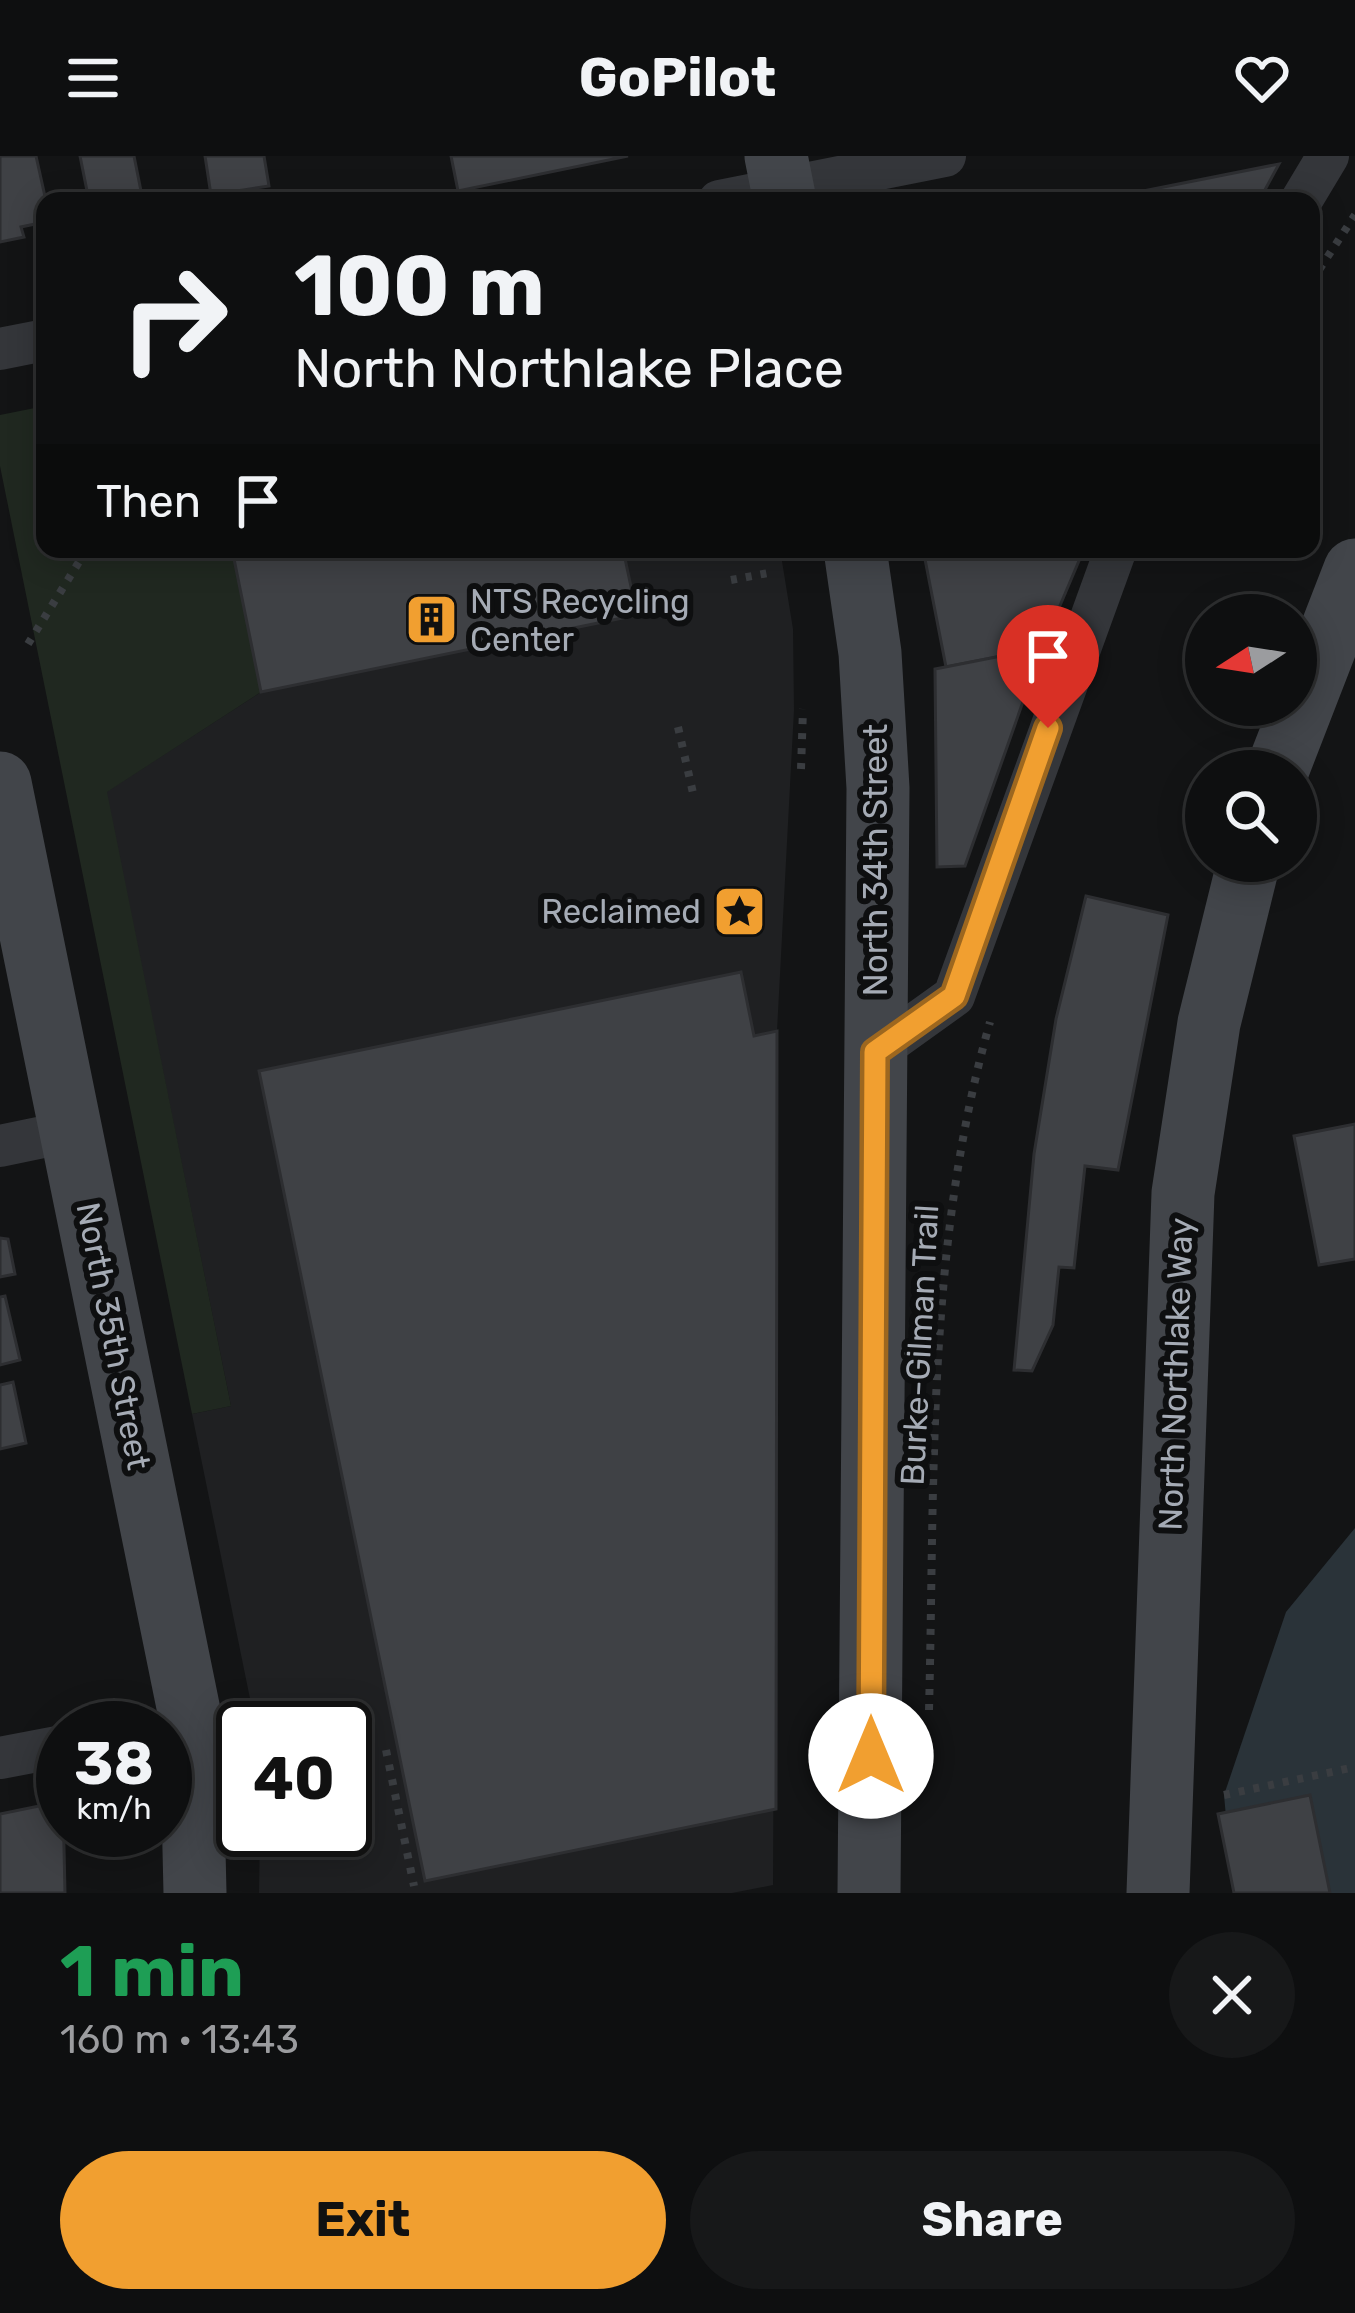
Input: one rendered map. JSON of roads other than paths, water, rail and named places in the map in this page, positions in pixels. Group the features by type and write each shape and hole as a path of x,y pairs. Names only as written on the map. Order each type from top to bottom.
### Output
{"street":[{"path":"748,192 781,182 945,156"},
{"path":"1306,192 1328,156"},
{"path":"0,349 36,342"},
{"name":"North 34th Street","path":"856,558 870,653 878,788 869,1893"},
{"path":"875,1052 954,996 1113,558"},
{"path":"1285,750 1355,570"},
{"name":"North 35th Street","path":"0,783 72,1131 168,1701"},
{"name":"North Northlake Way","path":"1158,1893 1183,1193 1210,1024 1244,882"},
{"path":"0,1145 72,1131"},
{"path":"0,1758 36,1751"},
{"name":"North 35th Street","path":"190,1857 195,1893"}],"place":[{"name":"NTS Recycling Center","path":"431,620"},
{"name":"Reclaimed","path":"740,911"}]}
